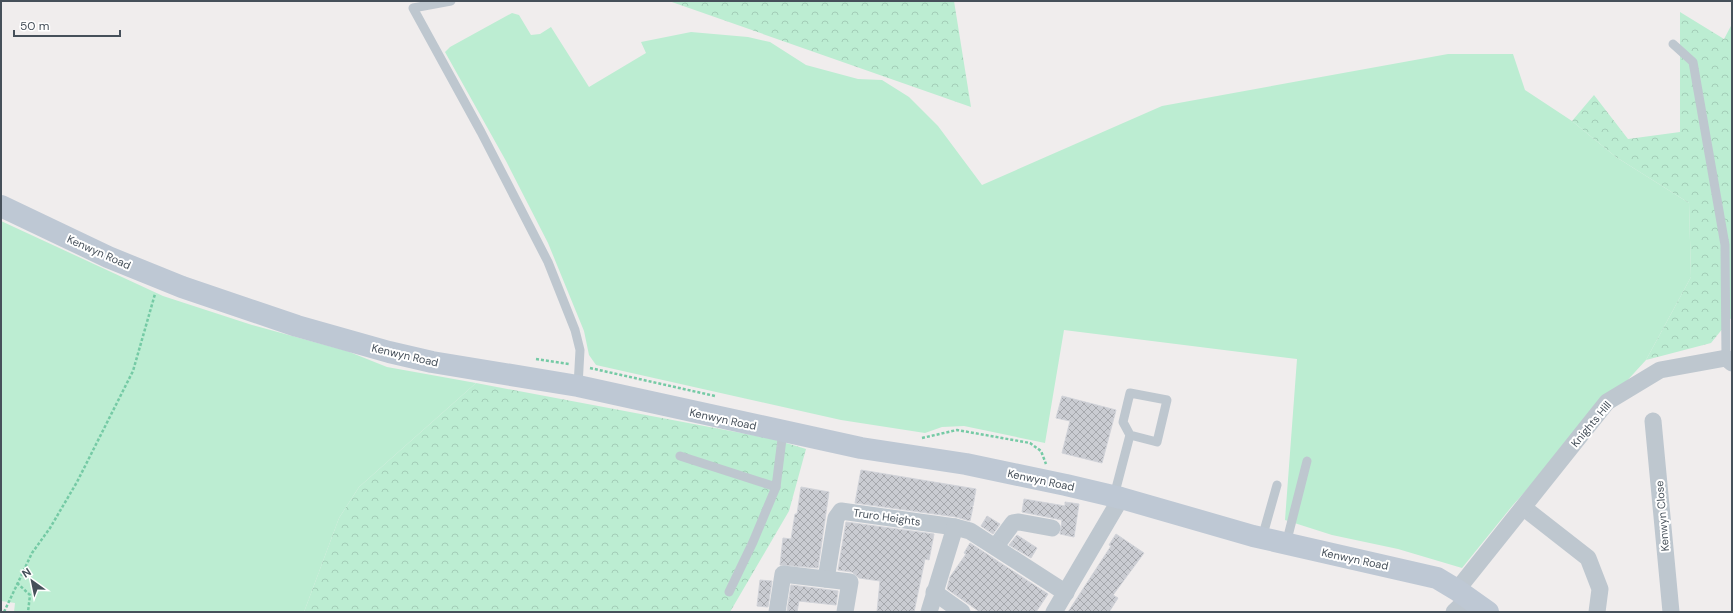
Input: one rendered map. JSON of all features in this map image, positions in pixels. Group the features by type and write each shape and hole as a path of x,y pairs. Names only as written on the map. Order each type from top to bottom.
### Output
{"main road":[{"name":"Kenwyn Road","path":"1,206 108,257 162,279 297,326 389,352 432,362 579,376 783,431 862,448 966,464 1118,497 1262,538 1437,578 1460,600 1488,612"}],"street":[{"name":"Knights Hill","path":"1460,600 1524,508 1607,402 1660,370 1729,360"},
{"name":"Kenwyn Close","path":"1653,421 1670,612"},
{"path":"1054,612 1066,593 1118,497"},
{"path":"1524,508 1588,558 1600,589 1597,612"},
{"name":"Truro Heights","path":"826,579 836,518 841,511 955,527 970,531 996,546 1066,593"},
{"path":"996,546 1013,523 1018,522 1052,528"},
{"path":"928,612 955,527"},
{"path":"777,612 783,574 850,582 845,612"},
{"path":"934,592 961,612"},
{"path":"941,612 961,612"}],"lane":[{"path":"451,1 413,8 481,132 548,262 575,330 580,350 579,376"},
{"path":"1674,44 1693,62 1725,245 1729,360"},
{"path":"1118,497 1130,435 1123,422 1130,393 1167,400 1157,442 1130,435"},
{"path":"729,592 753,542 776,487 783,431"},
{"path":"680,456 776,487"},
{"path":"1286,544 1307,461"},
{"path":"1262,538 1277,485"}],"path":[{"path":"4,612 32,553 50,528 77,482 133,371 154,297 162,279"},
{"path":"529,358 579,376 720,397"},
{"path":"917,438 925,438 946,431 957,430 1030,443 1041,451 1046,462 1044,481"},
{"path":"17,583 30,594 28,612"}],"green space":[{"path":"669,1 954,1 971,107"},
{"path":"1680,12 1724,39 1732,24 1732,317 1711,343 1646,360 1691,277 1689,203 1616,157 1572,121 1594,95 1628,139 1680,132"},
{"path":"512,13 519,15 531,35 540,34 551,27 589,87 646,53 641,42 691,32 748,37 770,42 806,65 858,79 882,80 909,97 938,126 982,185 1162,106 1448,54 1513,54 1525,90 1572,121 1616,157 1689,203 1691,277 1646,360 1513,505 1462,568 1398,549 1332,535 1285,520 1297,359 1064,330 1045,443 964,426 942,427 925,433 841,420 596,365 589,355 584,331 548,243 506,161 445,52 450,47"},
{"path":"1,221 163,296 252,325 347,351 387,367 476,383 359,487 339,518 304,612 14,612 15,603 1,601"},
{"path":"476,383 773,439 806,449 789,511 730,612 304,612 339,518 359,487"}],"building":[{"path":"1062,396 1116,410 1102,463 1062,453 1070,421 1056,418"},
{"path":"861,470 976,489 973,506 970,506 973,507 970,521 956,517 855,503"},
{"path":"801,487 829,492 818,568 780,565 783,538 791,539"},
{"path":"1024,499 1065,506 1065,502 1079,504 1074,537 1060,534 1062,520 1022,512"},
{"path":"987,516 1000,524 993,534 981,526"},
{"path":"846,522 934,534 929,560 925,559 914,612 877,612 880,581 859,578 852,572 838,570"},
{"path":"1116,534 1144,553 1113,595 1118,598 1109,612 1068,612 1111,546 1109,545"},
{"path":"1017,535 1037,548 1031,558 1009,545"},
{"path":"970,543 1048,594 1036,612 980,612 947,589 950,577 966,554 964,553"},
{"path":"760,580 772,581 768,607 757,606"},
{"path":"791,585 838,591 836,605 799,601 797,612 787,611"}]}
